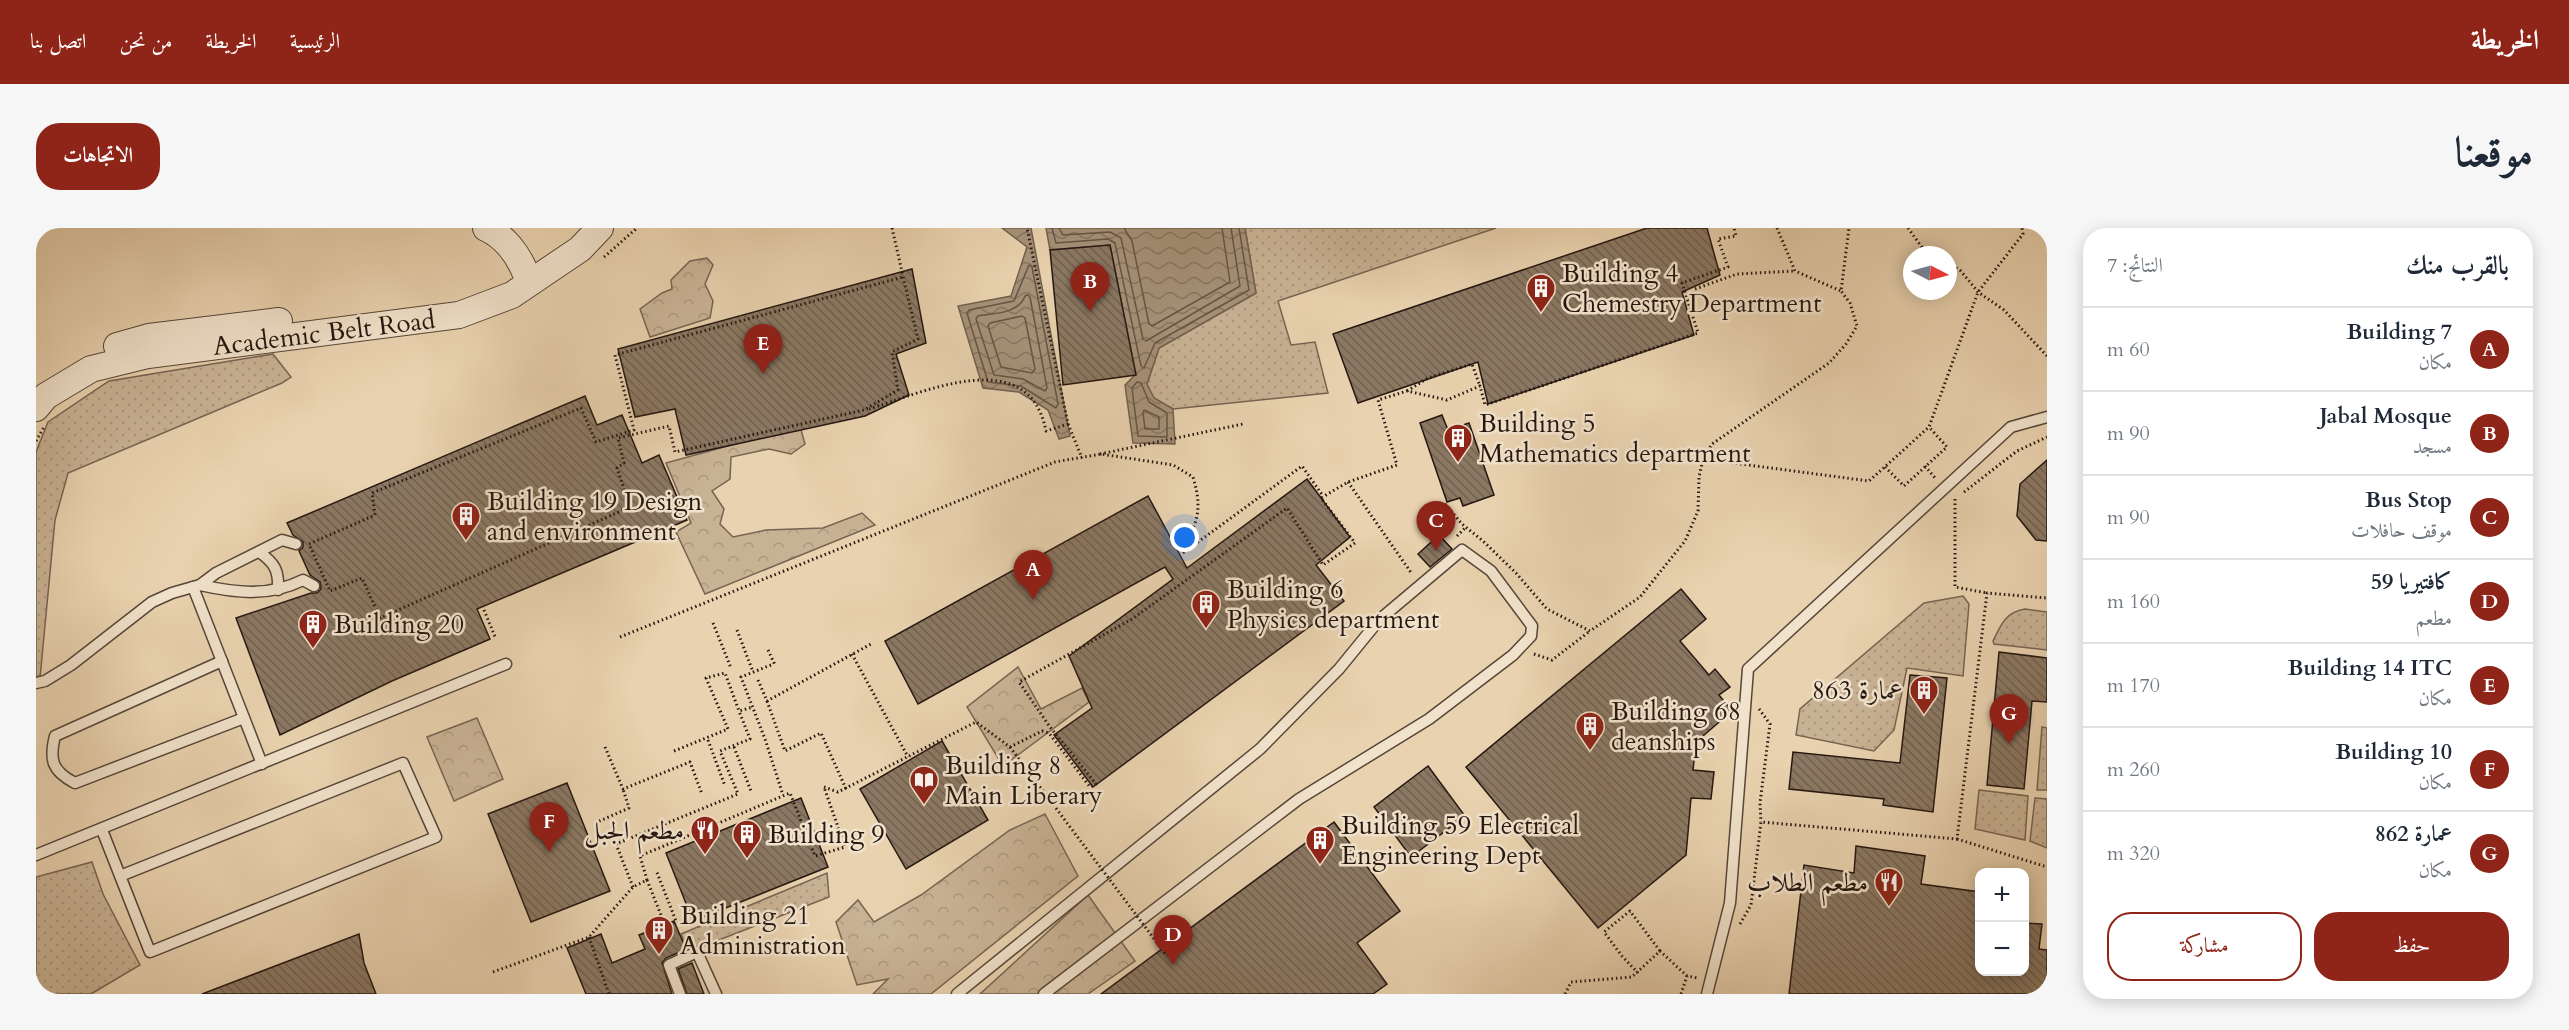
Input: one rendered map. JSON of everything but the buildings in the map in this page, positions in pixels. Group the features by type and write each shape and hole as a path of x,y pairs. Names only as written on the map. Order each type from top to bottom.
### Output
{"street":[{"path":"486,228 502,238 520,259 525,272"},
{"name":"Academic Belt Road","path":"36,392 66,368 111,347 149,337 449,301 482,291 525,272 562,248 581,228"},
{"name":"Academic Belt Road","path":"36,408 46,396 91,369 148,356 459,315 512,295 580,249 600,228"}],"lane":[{"path":"1707,994 1730,903 1749,669 2011,427 2047,417"},
{"path":"36,683 45,681 80,659 152,602 197,586 216,573 282,540 296,544"},
{"path":"957,994 1260,749 1339,669 1380,620 1462,550 1491,571 1533,627 1531,636 1513,655 1429,719 1299,799 1044,994"},
{"path":"259,552 275,564 278,590"},
{"path":"197,586 248,593 278,590 303,580 314,586"},
{"path":"197,586 222,661 262,764"},
{"path":"222,661 55,736 51,754 56,768 64,777 75,783 244,718"},
{"path":"36,855 506,664"},
{"path":"102,830 120,876 150,952 436,837 403,763 120,876"},
{"path":"680,994 669,965 697,952 716,994"}],"path":[{"path":"864,410 898,390 892,352 918,339 892,228"},
{"path":"1027,228 1068,424 1080,458"},
{"path":"1323,496 1348,482 1397,465 1378,400 1407,391 1428,378 1472,364 1485,405 1698,333 1682,283 1728,267 1719,239 1736,236 1734,228"},
{"path":"1777,228 1795,271"},
{"path":"1841,291 1850,228"},
{"path":"1908,228 1921,246"},
{"path":"1703,459 1869,482 1929,427 1978,292 2023,234 2022,228"},
{"path":"1957,268 1978,292 2004,310 2047,356"},
{"path":"1527,651 1552,660 1640,597 1685,541 1698,511 1699,477 1703,459 1712,444 1829,363 1846,344 1857,326 1850,303 1841,291 1795,271 1737,274 1695,289"},
{"path":"903,277 615,355 634,430 596,442 580,408 372,493 375,515 309,544 330,591 362,578 380,618 630,507 617,468 624,463 618,438 669,426 675,452 864,410 954,383 980,379 1009,384 1032,397 1044,420 1046,431 1068,424"},
{"path":"1407,391 1447,400 1480,386"},
{"path":"1080,458 1243,424"},
{"path":"1885,467 1904,486 1947,447 1929,427"},
{"path":"1946,506 2017,451 2047,437"},
{"path":"620,637 1055,462 1101,454 1173,465 1194,477 1199,495 1196,526 1187,538 1192,549"},
{"path":"1010,747 1042,731 1049,733 1090,787 1096,784 1050,727 1019,682 1132,619 1287,507 1323,565 1355,543 1321,498 1323,496 1302,466 1183,553"},
{"path":"1925,466 1943,486"},
{"path":"1348,482 1414,577"},
{"path":"1949,492 1955,499 1955,587 1987,593 2047,598"},
{"path":"1445,504 1462,524 1516,573 1547,609 1590,631"},
{"path":"1957,839 1987,593"},
{"path":"484,610 496,639"},
{"path":"713,623 731,668"},
{"path":"737,630 753,672"},
{"path":"767,701 871,644"},
{"path":"768,650 773,665 741,677 783,795"},
{"path":"852,654 908,757"},
{"path":"633,887 616,844 738,794 720,751 750,739 725,673 706,678 728,729 674,752"},
{"path":"758,680 785,751 821,734 846,789"},
{"path":"1737,929 1751,905 1770,724 1757,706"},
{"path":"739,711 753,707"},
{"path":"656,870 676,921 667,930 640,856 790,793 815,856 845,847 824,787 838,792 846,789 976,722 1010,747 1167,956"},
{"path":"708,741 725,786"},
{"path":"595,823 629,808 605,747"},
{"path":"734,747 751,791"},
{"path":"623,789 690,762 702,794"},
{"path":"1761,822 1957,839 2047,867"},
{"path":"493,972 589,937 633,887 647,880"},
{"path":"1638,973 1604,932 1630,911 1660,951 1687,976"},
{"path":"1142,934 1151,927"},
{"path":"589,937 609,994"},
{"path":"1565,994 1572,982 1632,978 1660,951"}],"green space":[{"path":"1245,228 1496,228 1278,301 1291,345 1315,342 1328,393 1173,409 1153,398 1147,384 1159,348 1256,293"},
{"path":"707,258 713,265 705,284 713,301 710,318 650,337 640,309 662,293 672,289 671,280 690,261"},
{"path":"273,354 291,377 282,383 68,473 55,520 40,678 36,677 36,452 48,422 109,381"},
{"path":"800,426 805,444 791,454 769,449 731,457 730,479 712,491 724,509 720,524 733,537 766,530 823,528 862,513 875,525 705,594 676,532 691,523 666,463"},
{"path":"1963,596 1969,604 1963,676 1907,668 1894,730 1874,751 1796,735 1800,709 1924,603"},
{"path":"2025,609 2047,612 2047,650 1994,644 1993,641 2005,620 2013,613"},
{"path":"1018,667 1041,709 1082,688 1089,702 1003,766 967,707"},
{"path":"477,718 503,779 454,801 427,737"},
{"path":"2042,727 2047,728 2047,790 2037,790"},
{"path":"1979,790 2028,796 2025,840 1975,829"},
{"path":"2035,798 2047,799 2047,848 2030,841"},
{"path":"1045,814 1078,876 931,994 873,994 888,979 857,985 836,922 858,900 874,922 921,895 1010,830"},
{"path":"92,862 103,894 140,965 91,994 36,994 36,877"},
{"path":"827,873 829,897 688,952 681,934"},
{"path":"1088,895 1135,961 1088,994 980,994"}],"water":[{"path":"1002,228 1031,228 1070,436 1059,439 1048,410 1019,392 983,388 958,306 1011,296 1027,247"},
{"path":"1046,228 1245,228 1256,293 1159,348 1147,384 1154,398 1173,409 1175,444 1133,443 1125,385 1136,374 1110,245 1050,250"}],"place":[{"name":"Jabal Mosque","path":"1090,312"},
{"name":"Building 4 Chemestry Department","path":"1541,314"},
{"name":"Building 14 ITC","path":"763,374"},
{"name":"Building 5 Mathematics department","path":"1458,464"},
{"name":"Building 19 Design and environment","path":"466,542"},
{"name":"Bus Stop","path":"1436,551"},
{"name":"Building 7","path":"1033,600"},
{"name":"Building 6 Physics department","path":"1206,630"},
{"name":"Building 20","path":"313,650"},
{"name":"عمارة 863","path":"1924,716"},
{"name":"عمارة 862","path":"2009,744"},
{"name":"Building 68 deanships","path":"1590,752"},
{"name":"Building 8 Main Liberary","path":"924,806"},
{"name":"Building 10","path":"549,852"},
{"name":"مطعم الجبل","path":"705,856"},
{"name":"Building 9","path":"747,860"},
{"name":"Building 59 Electrical Engineering Dept","path":"1320,866"},
{"name":"مطعم الطلاب","path":"1889,908"},
{"name":"Building 21 Administration","path":"659,956"},
{"name":"كافتيريا 59","path":"1173,965"}]}
